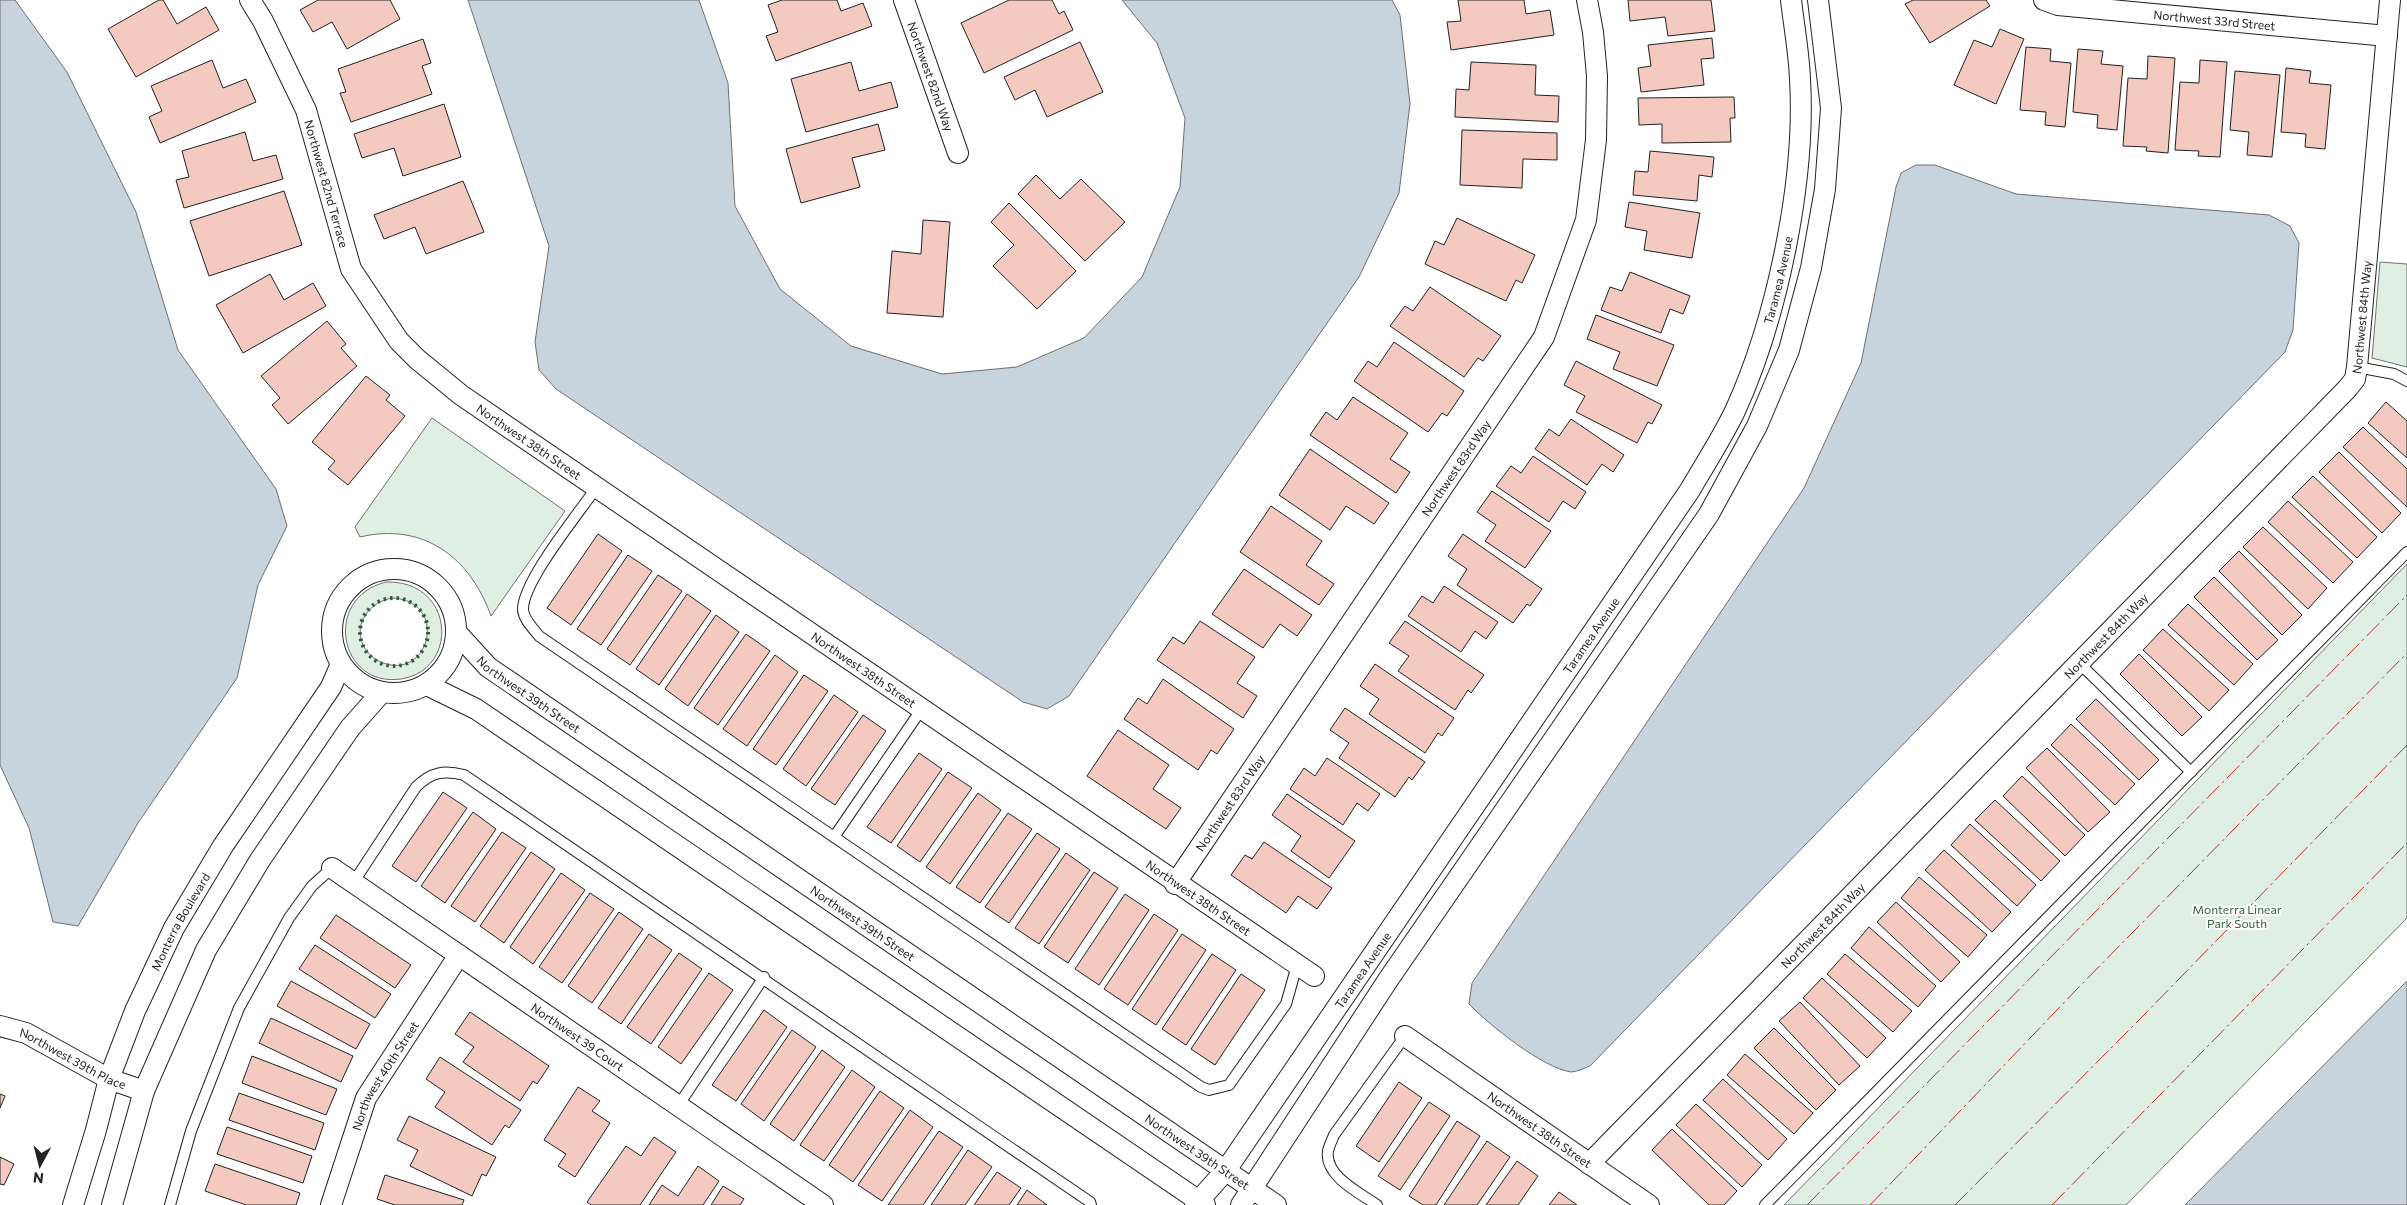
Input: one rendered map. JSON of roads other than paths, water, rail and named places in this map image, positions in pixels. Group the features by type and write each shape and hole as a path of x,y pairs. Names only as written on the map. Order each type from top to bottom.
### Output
{"street":[{"name":"Northwest 82nd Terrace","path":"250,0 263,21 306,110 351,269 399,341 417,359"},
{"name":"Northwest 82nd Way","path":"904,0 958,153"},
{"name":"Northwest 83rd Way","path":"1175,884 1544,337 1586,220 1596,140 1597,76 1593,32 1587,0"},
{"name":"Taramea Avenue","path":"1200,1204 1226,1170 1690,490 1734,412 1763,336 1785,251 1799,154 1800,80 1791,0"},
{"path":"1241,1205 1388,980 1709,514 1757,426 1789,350 1811,268 1825,189 1831,108 1818,0"},
{"name":"Northwest 33rd Street","path":"2044,0 2058,5 2387,36"},
{"name":"Northwest 84th Way","path":"1589,1164 2355,379 2358,367 2390,0"},
{"name":"Northwest 38th Street","path":"417,359 461,395 596,488 1175,884 1314,976"},
{"path":"388,568 410,570 429,578 445,594 455,612 457,633 453,653 442,671 427,685 412,691 382,692 366,686 352,677 341,664 333,645 332,624 338,603 350,586 368,574 388,568"},
{"name":"Northwest 39th Street","path":"457,633 488,667 1276,1205"},
{"name":"Monterra Boulevard","path":"73,1205 96,1130 109,1079 135,1011 174,928 223,846 331,688 341,664"},
{"path":"427,685 476,709 1200,1204"},
{"path":"112,1205 144,1091 194,975 260,860 350,728 382,692"},
{"name":"Northwest 39 Court","path":"332,868 823,1205"},
{"name":"Northwest 40th Street","path":"330,1205 366,1098 459,955"},
{"name":"Northwest 39th Place","path":"0,1026 26,1034 109,1079 144,1091"},
{"name":"Northwest 38th Street","path":"1405,1036 1649,1205"}],"lane":[{"path":"2358,367 2394,374 2407,381"},
{"path":"596,488 529,586 523,612 527,621 539,636 1201,1087 1209,1090 1229,1085 1286,1004 1297,965"},
{"path":"1765,1205 2407,552"},
{"path":"2079,663 2191,772"},
{"path":"834,837 921,710"},
{"path":"353,883 416,787 425,778 438,772 449,771 464,774 1090,1202 1091,1205"},
{"path":"170,1205 191,1131 239,1008 289,918 312,886 332,868"},
{"path":"678,1106 764,978"},
{"path":"1377,1205 1343,1182 1332,1168 1328,1152 1334,1136 1405,1036"}],"park label":[{"name":"Monterra Linear Park South","path":"2237,916"}]}
